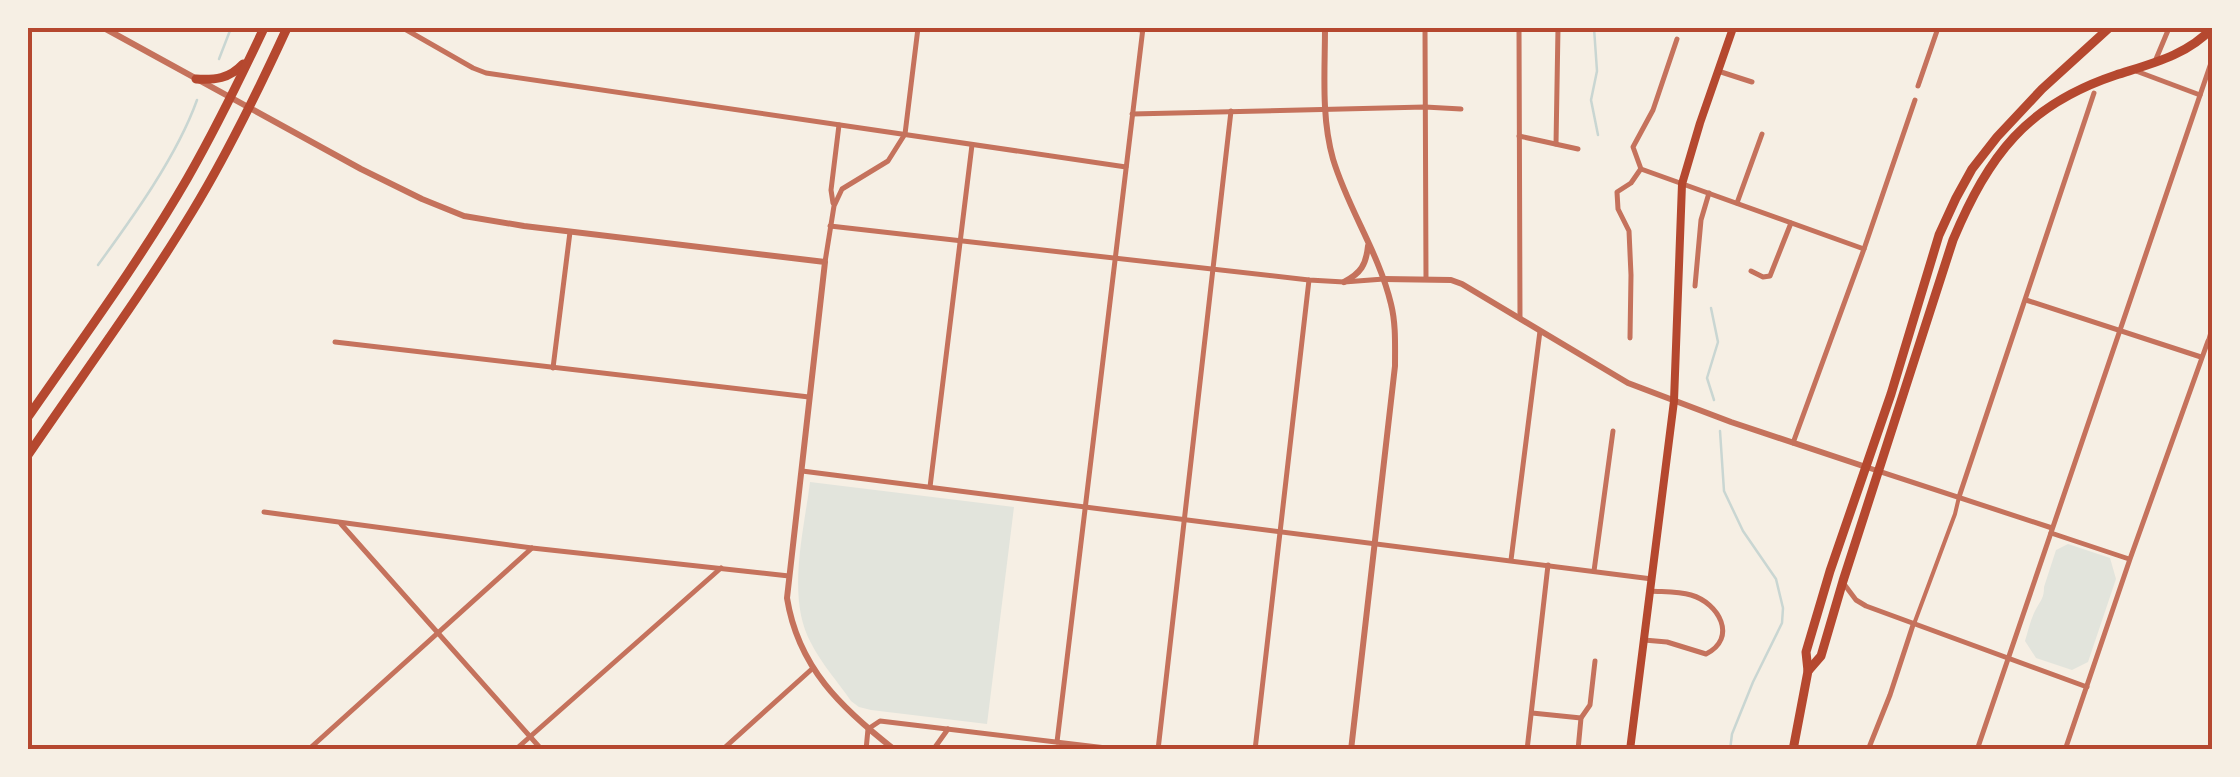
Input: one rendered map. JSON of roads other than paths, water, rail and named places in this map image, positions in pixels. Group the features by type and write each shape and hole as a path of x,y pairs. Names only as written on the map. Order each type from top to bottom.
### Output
{"main road":[{"path":"28,418 180,190 264,28"},
{"path":"28,455 193,210 287,28"},
{"path":"1630,750 1674,402 1682,184 1733,28"},
{"path":"1792,750 1808,671 1806,652 1939,235 1972,169 2011,121 2109,28"},
{"path":"1808,671 1821,656 1954,240 1984,176 2004,147 2058,99 2178,54 2212,28"},
{"path":"196,78 212,80 230,75 251,55"},
{"path":"118,286 136,298"},
{"path":"40,399 58,411"}],"street":[{"path":"104,28 361,169 437,206 476,219 825,262"},
{"path":"403,28 486,72 1126,167"},
{"path":"894,750 824,684 800,647 788,598 834,206 842,189 888,161 904,134 918,28"},
{"path":"1057,742 1142,29 1124,28"},
{"path":"1325,28 1326,108 1332,156 1384,279 1395,329 1395,366 1351,750"},
{"path":"1425,28 1426,280"},
{"path":"1518,28 1520,319"},
{"path":"1556,144 1558,28"},
{"path":"1918,86 1938,28"},
{"path":"2156,62 2168,28"},
{"path":"1677,39 1653,110 1633,147 1641,169 1864,249"},
{"path":"1977,750 2212,60"},
{"path":"2133,70 2200,95"},
{"path":"1718,71 1752,82"},
{"path":"1868,750 1955,514 2094,94"},
{"path":"1793,443 1915,100"},
{"path":"1132,114 1461,108"},
{"path":"1158,750 1230,111"},
{"path":"834,206 831,190 840,125"},
{"path":"1737,203 1762,134"},
{"path":"1519,136 1578,149"},
{"path":"930,487 972,144"},
{"path":"1630,338 1629,231 1618,209 1617,192 1631,183 1641,169"},
{"path":"1695,286 1701,220 1709,194"},
{"path":"1751,271 1770,276 1791,223"},
{"path":"830,226 1309,280 1451,280 1616,377 1674,402 2130,559"},
{"path":"552,368 570,232"},
{"path":"1344,282 1364,266 1368,244"},
{"path":"1255,750 1309,280"},
{"path":"2026,300 2202,357"},
{"path":"2066,750 2212,327"},
{"path":"1511,560 1540,331"},
{"path":"336,342 809,397"},
{"path":"1594,571 1614,432"},
{"path":"802,471 1652,578"},
{"path":"264,512 532,548 789,576"},
{"path":"339,522 542,750"},
{"path":"308,750 532,548"},
{"path":"1527,750 1548,565"},
{"path":"515,750 722,568"},
{"path":"1843,581 1856,600 1913,625 2087,686"},
{"path":"1644,640 1668,642 1706,654 1718,644 1723,630 1713,607 1702,600 1691,595 1650,591"},
{"path":"1578,750 1582,718 1590,705 1595,661"},
{"path":"722,750 813,668"},
{"path":"1532,713 1582,718"},
{"path":"868,729 880,721 1124,750"},
{"path":"866,750 868,729"},
{"path":"933,750 948,729"}],"waterway":[{"path":"219,59 231,28"},
{"path":"1594,28 1597,71 1591,100 1598,135"},
{"path":"98,265 166,164 197,100"},
{"path":"1711,308 1718,342 1707,378 1714,400"},
{"path":"1720,431 1724,491 1743,531 1776,579 1783,608 1782,623 1753,682 1732,734 1730,750"}]}
